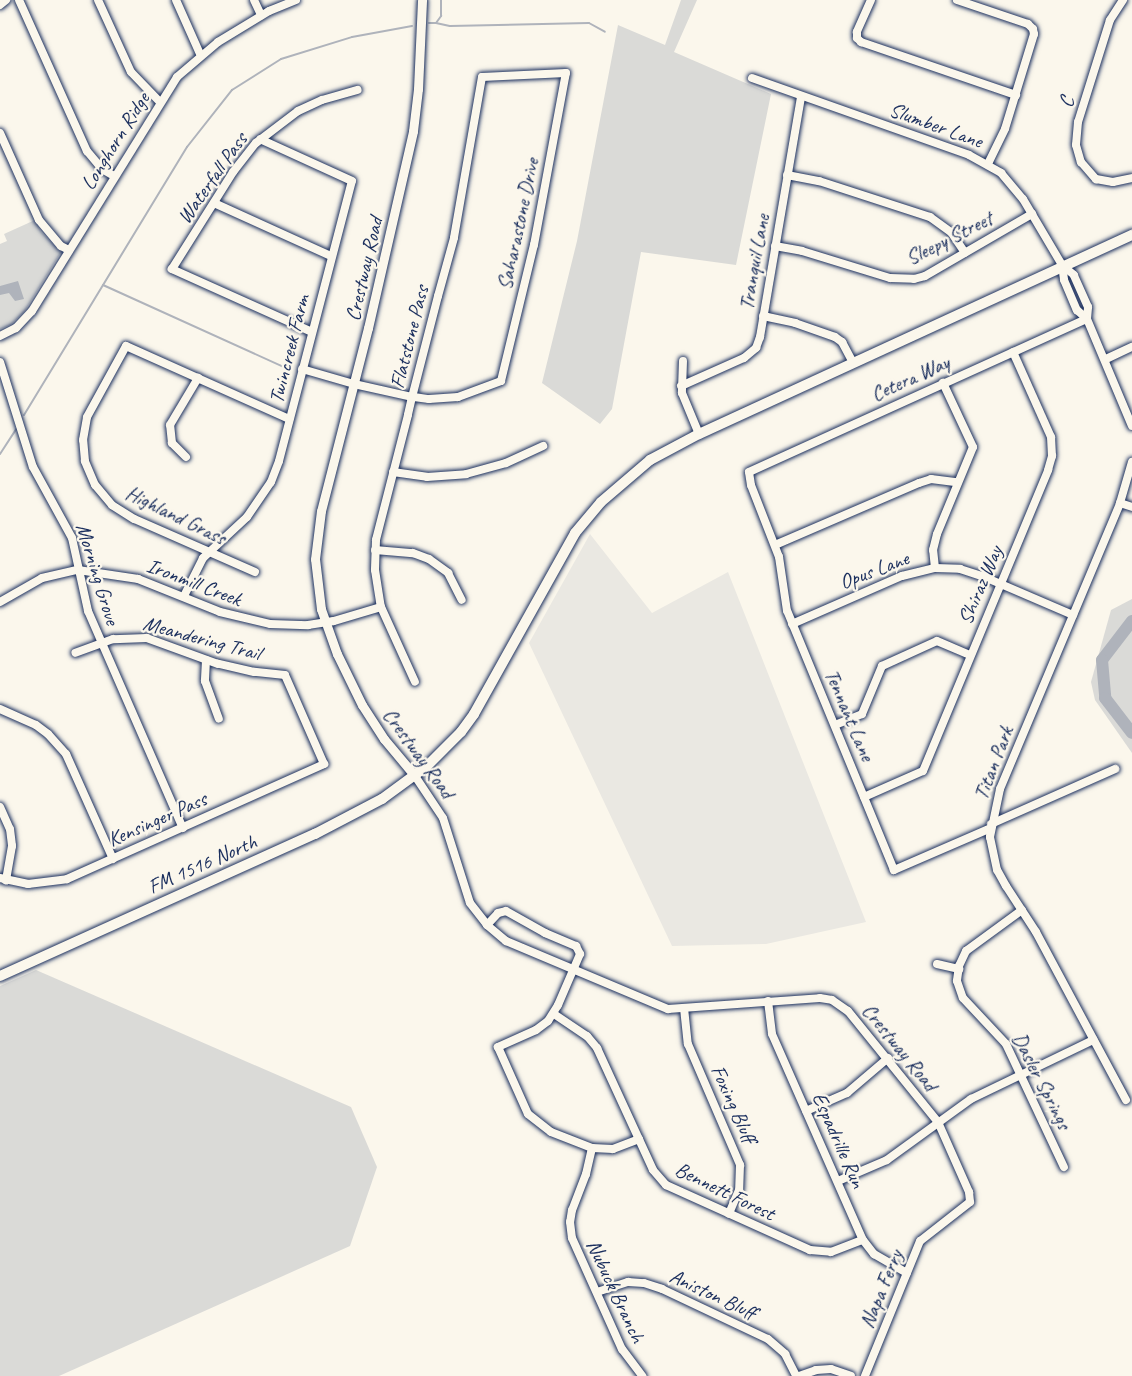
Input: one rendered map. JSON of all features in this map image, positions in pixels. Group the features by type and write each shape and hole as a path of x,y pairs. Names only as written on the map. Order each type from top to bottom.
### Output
{"main road":[{"name":"FM 1516 North","path":"0,976 315,834 382,799 415,776 451,743 474,714 575,533 588,516 650,460 699,434 1062,265 1132,235"}],"street":[{"path":"0,5 6,0"},
{"path":"19,0 87,151 102,169 114,176"},
{"path":"98,0 131,72 160,102"},
{"path":"176,0 201,54"},
{"path":"254,0 261,15"},
{"name":"Longhorn Ridge","path":"0,336 25,320 177,77 201,54 261,15 296,0"},
{"name":"Crestway Road","path":"422,0 418,89 413,131 317,535 315,571 324,622 362,705 384,739 439,809 465,893 487,925 522,950 573,969 660,1007 684,1008 820,998 832,1000 848,1011 938,1122 969,1192 970,1202"},
{"path":"872,0 857,38 861,42 1016,95"},
{"path":"957,0 1028,24 1033,28 1034,34 1016,95 1001,140 988,164"},
{"name":"C","path":"1123,0 1110,20 1078,122 1076,145 1081,162 1096,179 1113,182 1132,178"},
{"name":"Saharastone Drive","path":"412,397 452,398 501,381 534,245 566,73"},
{"name":"Flatstone Pass","path":"415,682 381,607 375,578 375,550 454,238 482,77 566,73"},
{"name":"Slumber Lane","path":"752,78 801,98 969,155 988,164 1014,185 1062,265 1064,280 1077,310 1087,319"},
{"name":"Waterfall Pass","path":"312,332 172,269 233,172 260,139 298,111 322,100 358,90"},
{"name":"Tranquil Lane","path":"681,386 750,355 760,337 801,98"},
{"path":"0,133 39,220 61,246 69,250"},
{"name":"Twincreek Farm","path":"184,596 198,564 207,552 241,523 264,496 279,461 352,181 260,139"},
{"path":"787,175 819,181 930,217 951,232 964,253"},
{"path":"214,203 332,256"},
{"name":"Sleepy Street","path":"776,246 802,251 903,280 925,276 1032,214"},
{"path":"762,316 795,323 835,337 842,342 852,363"},
{"path":"1087,319 1106,359 1132,426"},
{"name":"Cetera Way","path":"749,472 1087,319"},
{"name":"Highland Grass","path":"198,378 126,346 87,417 83,441 88,470 100,492 119,510 255,572"},
{"path":"1106,359 1132,347"},
{"name":"Shiraz Way","path":"864,797 923,771 1052,456 1051,437 1046,423 1013,352"},
{"path":"683,361 681,386 699,434"},
{"name":"Morning Grove","path":"0,362 37,476 72,538 88,611 183,828"},
{"path":"302,369 412,397"},
{"path":"186,457 172,443 170,425 198,378 289,419"},
{"path":"935,568 934,543 973,447 943,383"},
{"path":"393,472 427,477 466,474 497,466 543,446"},
{"name":"Titan Park","path":"1126,1100 1036,932 997,870 990,837 1000,789 1120,502 1132,462"},
{"name":"Tennant Lane","path":"749,472 751,485 775,545 781,567 783,597 792,624 894,870 991,826"},
{"path":"775,545 919,483 932,480 957,482"},
{"path":"1120,502 1132,507"},
{"path":"375,550 413,553 429,559 448,573 462,600"},
{"name":"Opus Lane","path":"792,624 902,576 935,568 960,570 1073,615"},
{"name":"Ironmill Creek","path":"0,602 42,578 78,570 138,579 220,612 253,622 297,625 324,622 381,607"},
{"name":"Meandering Trail","path":"75,652 101,642 130,636 147,638 206,660 254,672 285,675 324,764"},
{"path":"835,725 862,714 882,666 938,641 970,655"},
{"path":"206,660 205,681 219,719"},
{"path":"0,709 36,725 48,734 66,754 113,859"},
{"name":"Kensinger Pass","path":"3,879 28,884 59,882 324,764"},
{"path":"991,826 1115,768"},
{"path":"0,807 10,829 12,846 3,879"},
{"path":"937,964 959,969 966,951 1022,910"},
{"path":"487,925 498,913 506,911 545,933 576,946 580,954 554,1014 536,1030 498,1047 528,1114 551,1132 592,1148 613,1149 639,1138"},
{"name":"Dasler Springs","path":"959,969 957,981 963,998 1002,1038 1064,1167"},
{"name":"Espadrille Run","path":"768,1001 772,1034 863,1240 873,1254 907,1273"},
{"name":"Foxing Bluff","path":"684,1008 688,1044 740,1165 739,1190 729,1214"},
{"name":"Bennett Forest","path":"554,1014 587,1036 597,1048 653,1170 666,1185 816,1251 838,1250 863,1240"},
{"path":"838,1181 887,1160 971,1099 1093,1040"},
{"path":"806,1110 847,1093 888,1058"},
{"name":"Nubuck Branch","path":"592,1148 570,1222 572,1238 622,1349 642,1376"},
{"name":"Napa Ferry","path":"865,1376 920,1241 970,1202"},
{"name":"Aniston Bluff","path":"597,1292 628,1282 644,1282 662,1289 768,1339 785,1354 797,1376"},
{"path":"797,1376 816,1370 831,1369 851,1376"}],"shaded area":[{"path":"681,0 697,0 674,52 771,94 736,265 641,252 612,409 600,424 542,383 577,241 618,25 665,45"},
{"path":"35,220 41,232 61,252 24,312 10,325 0,329 0,244 7,241 4,234"},
{"path":"18,281 24,299 15,301 9,293 0,295 0,286"},
{"path":"590,534 652,613 728,572 866,922 766,944 672,946 529,643"},
{"path":"1132,599 1132,753 1095,700 1091,682 1111,610"},
{"path":"36,970 351,1107 377,1167 350,1246 59,1376 0,1376 0,986"}],"waterway":[{"path":"429,23 436,23 441,16 441,0"},
{"path":"436,23 450,26 589,23 605,32"},
{"path":"24,415 187,147 232,90 281,59 352,37 412,26"},
{"path":"103,285 288,369"},
{"path":"0,454 16,429"},
{"path":"1132,621 1102,660 1105,698 1132,733"}]}
